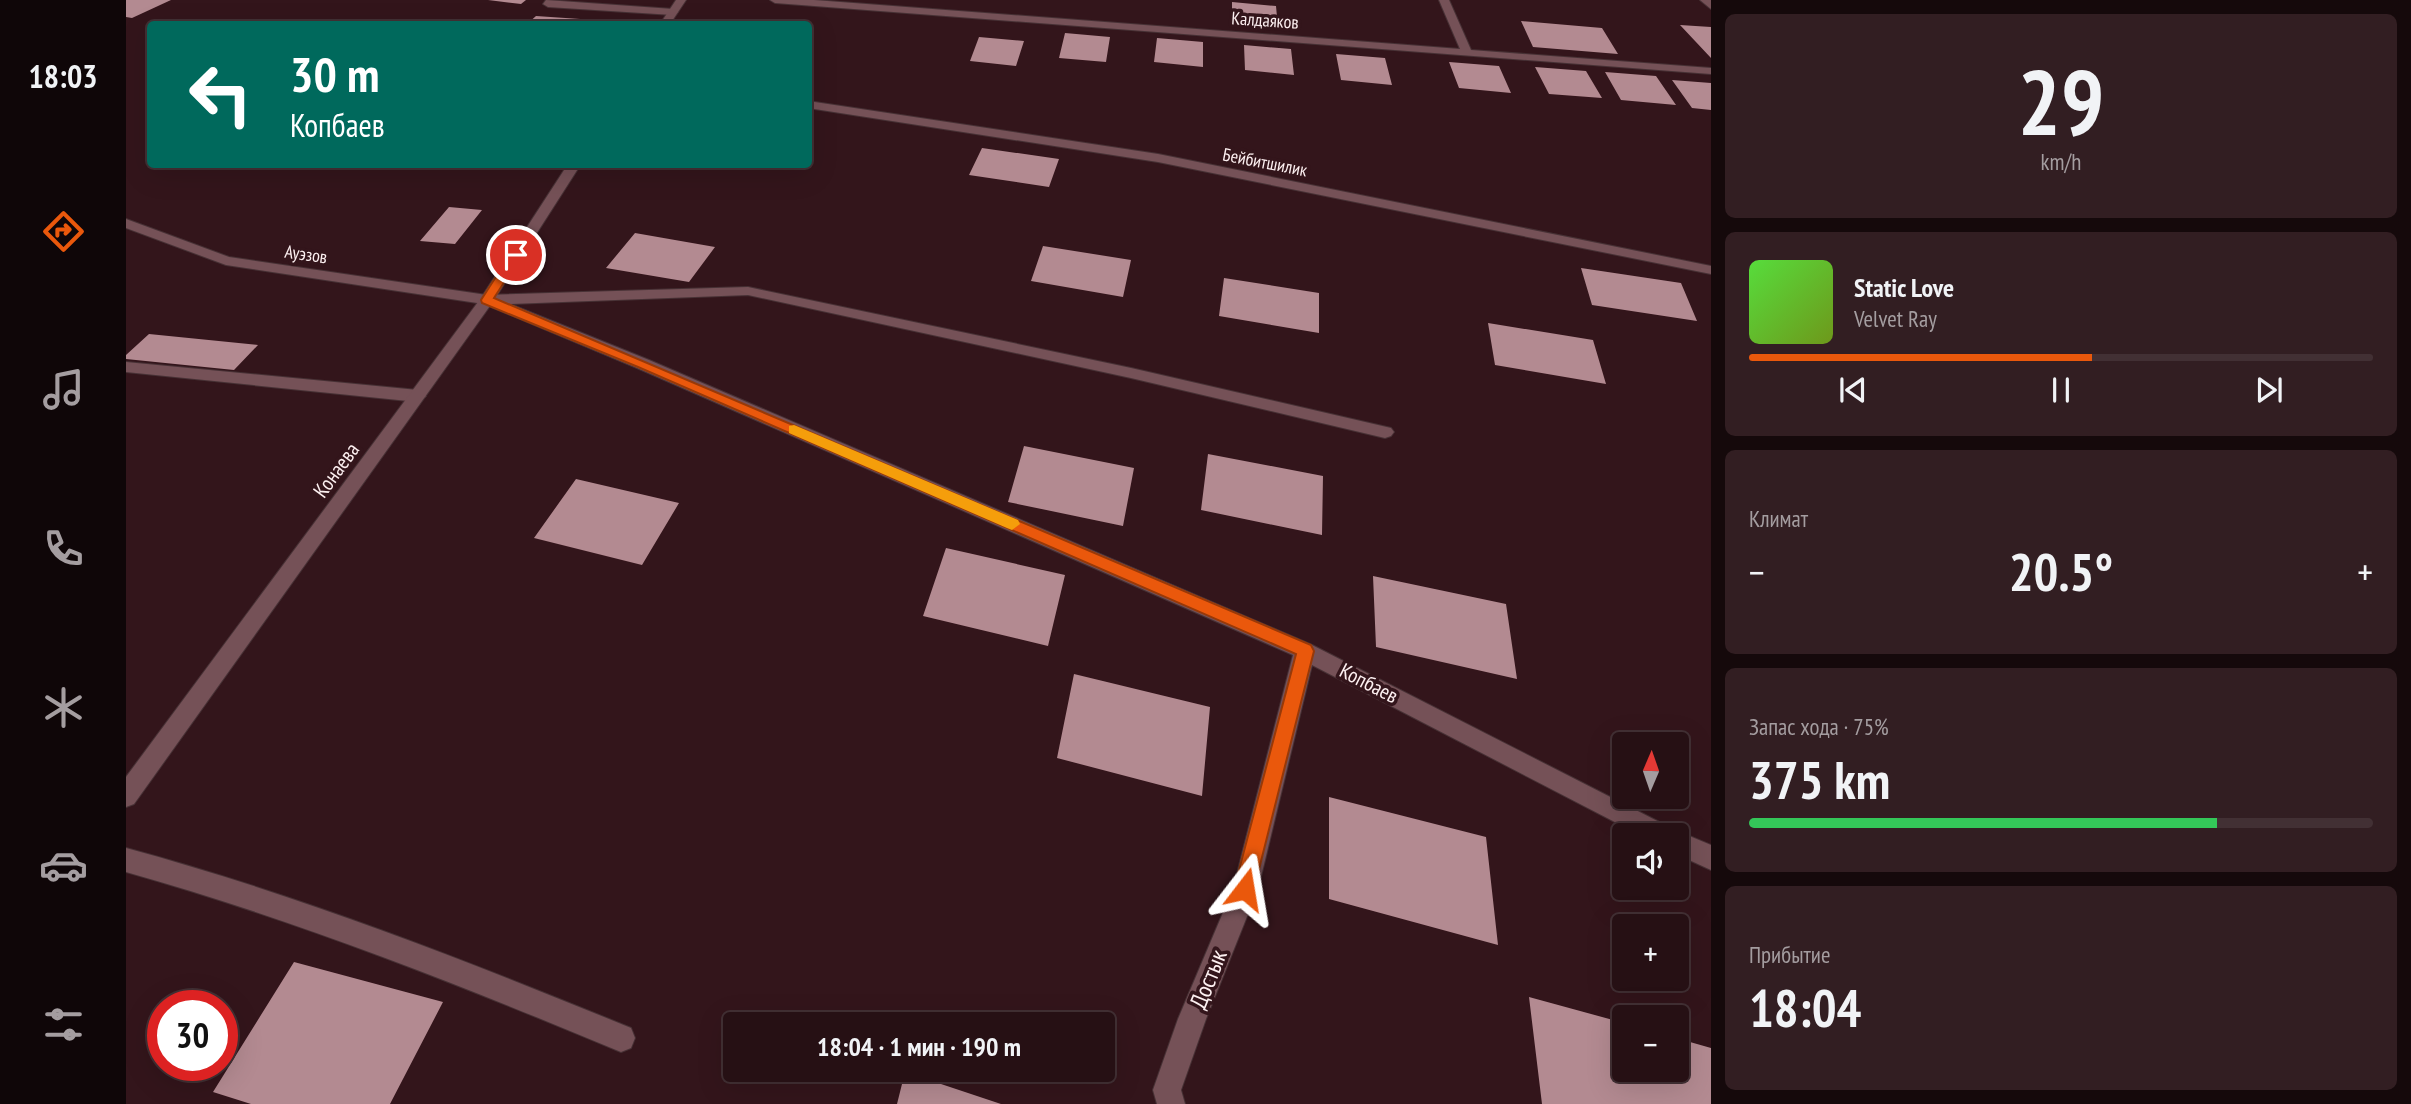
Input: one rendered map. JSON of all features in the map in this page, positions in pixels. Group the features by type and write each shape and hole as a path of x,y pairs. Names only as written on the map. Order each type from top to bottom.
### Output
{"street":[{"path":"551,0 548,4 673,12"},
{"path":"667,21 681,0"},
{"name":"Калдаяков","path":"775,0 1711,71"},
{"path":"938,13 944,0"},
{"path":"1444,0 1467,52"},
{"path":"1705,0 1711,6"},
{"name":"Бейбитшилик","path":"812,105 1158,158 1711,271"},
{"name":"Конаева","path":"126,796 487,300 572,168"},
{"name":"Ауэзов","path":"126,223 133,228 226,261 487,300"},
{"path":"487,300 748,291 1131,373 1385,432"},
{"name":"Копбаев","path":"487,300 643,364 1305,651 1642,823"},
{"path":"126,367 418,396"},
{"name":"Достык","path":"1171,1104 1167,1090 1192,1019 1245,889 1305,651"},
{"path":"1689,847 1711,858"},
{"path":"126,860 212,883 483,981 621,1038"}],"building":[{"path":"126,0 171,0 132,18 126,17"},
{"path":"488,0 526,0 521,4"},
{"path":"1232,2 1276,6 1278,28 1232,24"},
{"path":"536,16 595,20 594,21 530,21"},
{"path":"1521,21 1602,28 1618,54 1533,47"},
{"path":"1680,25 1711,27 1711,58"},
{"path":"1065,33 1110,37 1106,62 1059,58"},
{"path":"979,37 1024,41 1016,66 970,61"},
{"path":"1157,38 1203,42 1203,67 1154,62"},
{"path":"1244,45 1291,49 1294,75 1245,70"},
{"path":"1336,54 1385,58 1392,85 1341,80"},
{"path":"1449,62 1499,66 1511,93 1459,88"},
{"path":"1535,67 1586,71 1602,98 1549,94"},
{"path":"1605,72 1656,76 1676,105 1621,100"},
{"path":"1672,80 1711,83 1711,110 1692,108"},
{"path":"982,148 1059,159 1049,187 969,175"},
{"path":"449,207 482,210 455,244 420,241"},
{"path":"635,233 715,247 689,282 606,268"},
{"path":"1043,246 1131,260 1123,297 1031,281"},
{"path":"1581,268 1681,283 1697,321 1592,305"},
{"path":"1224,278 1319,293 1319,333 1219,316"},
{"path":"1488,323 1593,340 1606,384 1495,365"},
{"path":"149,334 258,345 234,370 126,359 126,355"},
{"path":"1024,446 1134,468 1123,526 1008,502"},
{"path":"1208,454 1323,476 1322,535 1201,510"},
{"path":"576,479 679,503 642,565 534,538"},
{"path":"946,548 1065,575 1048,646 923,616"},
{"path":"1373,576 1506,604 1517,679 1376,647"},
{"path":"1074,674 1210,707 1202,796 1057,758"},
{"path":"1329,797 1486,837 1498,945 1329,899"},
{"path":"294,962 443,1002 390,1104 251,1104 213,1092 220,1081 238,1081 238,1052"},
{"path":"1529,997 1612,1020 1612,1082 1689,1082 1689,1042 1711,1048 1711,1104 1542,1104"},
{"path":"902,1082 935,1082 1001,1104 897,1104"}],"slow traffic":[{"path":"794,430 1012,524"}],"route":[{"path":"516,255 487,300 643,364 1305,651 1245,889"}]}
